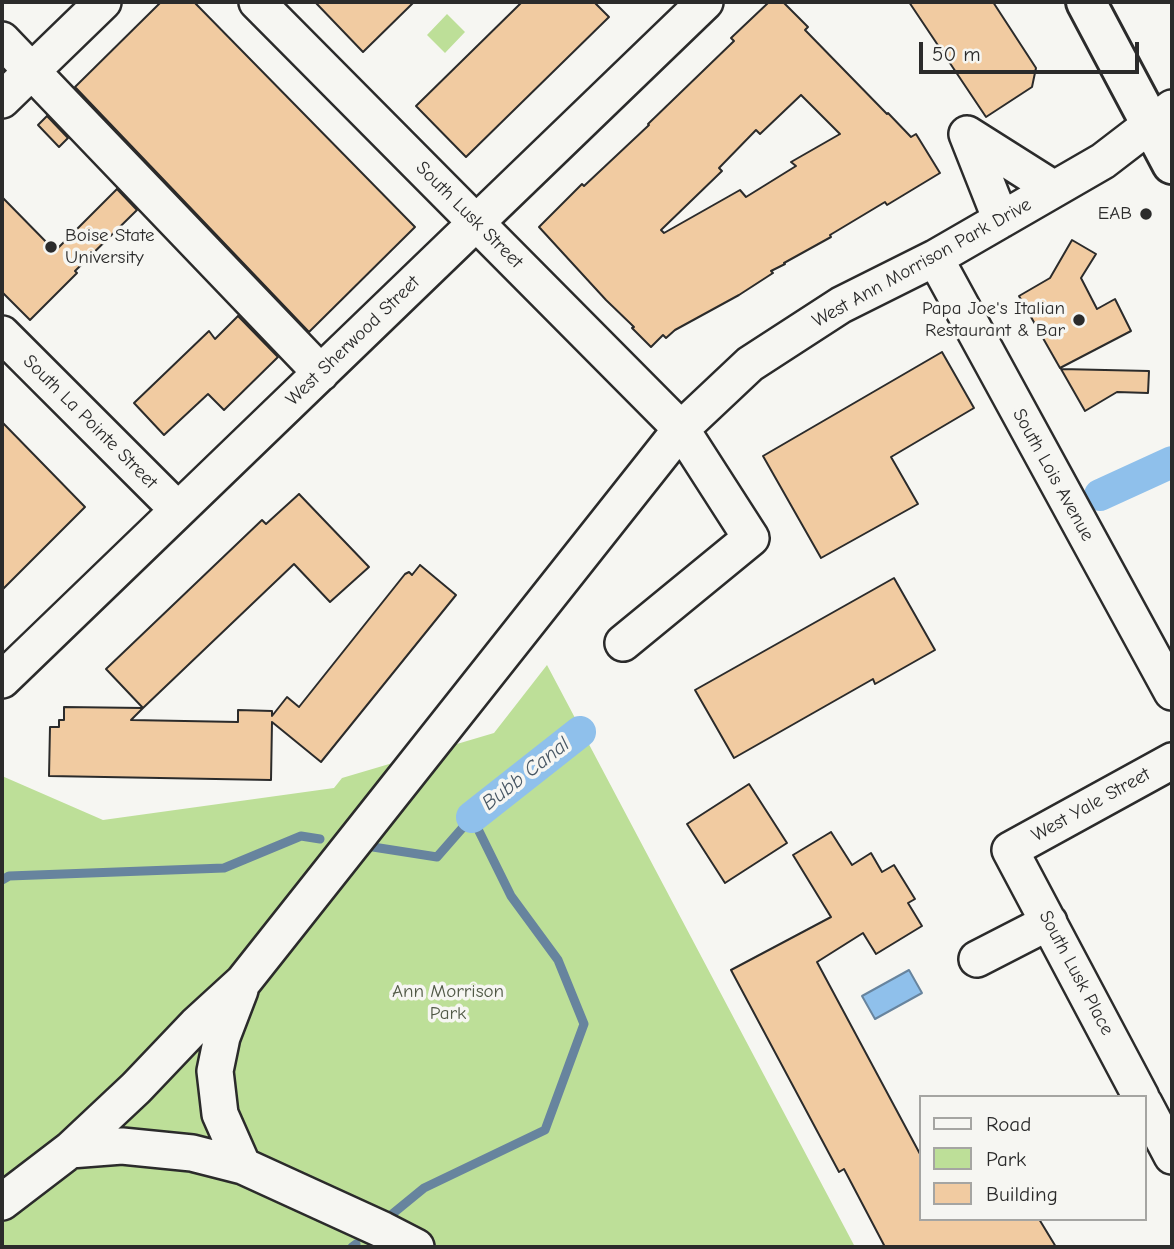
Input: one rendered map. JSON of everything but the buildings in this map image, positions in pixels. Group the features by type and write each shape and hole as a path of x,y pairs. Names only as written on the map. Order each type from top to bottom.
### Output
{"main road":[{"path":"1086,2 1166,114 1172,164"}],"street":[{"path":"2,100 103,2"},
{"name":"South Lusk Street","path":"257,2 681,429 751,538 623,643"},
{"name":"West Sherwood Street","path":"2,680 705,2"},
{"path":"2,40 321,373"},
{"name":"West Ann Morrison Park Drive","path":"243,982 681,429 750,364 841,305 934,258 1104,161 1166,114"},
{"path":"1001,220 967,134 1054,189"},
{"name":"South Lois Avenue","path":"934,258 1172,692"},
{"name":"South La Pointe Street","path":"2,334 178,510"},
{"name":"West Yale Street","path":"1010,850 1172,761"},
{"name":"South Lusk Place","path":"1010,850 1140,1095"},
{"path":"977,959 1049,922"},
{"path":"2,1202 70,1150 243,982"},
{"path":"243,982 222,1037 215,1070 220,1114 243,1166"},
{"path":"1146,1107 1172,1156"},
{"path":"70,1150 122,1146 192,1153 243,1166 416,1247"}],"green space":[{"path":"447,14 465,32 445,53 427,35"},
{"name":"Ann Morrison Park","path":"547,665 855,1247 2,1247 2,776 103,820 334,788 342,778 494,733"}],"water":[{"path":"909,970 922,993 875,1019 862,996"}],"waterway":[{"name":"Bubb Canal","path":"1100,495 1172,462"},
{"name":"Bubb Canal","path":"472,817 580,732"},
{"path":"373,847 437,857 472,817 511,896 558,960 584,1024 545,1130 424,1188 391,1215"},
{"path":"2,880 9,876 224,868 301,836 320,839"},
{"path":"352,1247 356,1244"}],"place":[{"name":"EAB","path":"1146,214"},
{"name":"Boise State University","path":"51,247"},
{"name":"Papa Joe's Italian Restaurant & Bar","path":"1079,320"}]}
